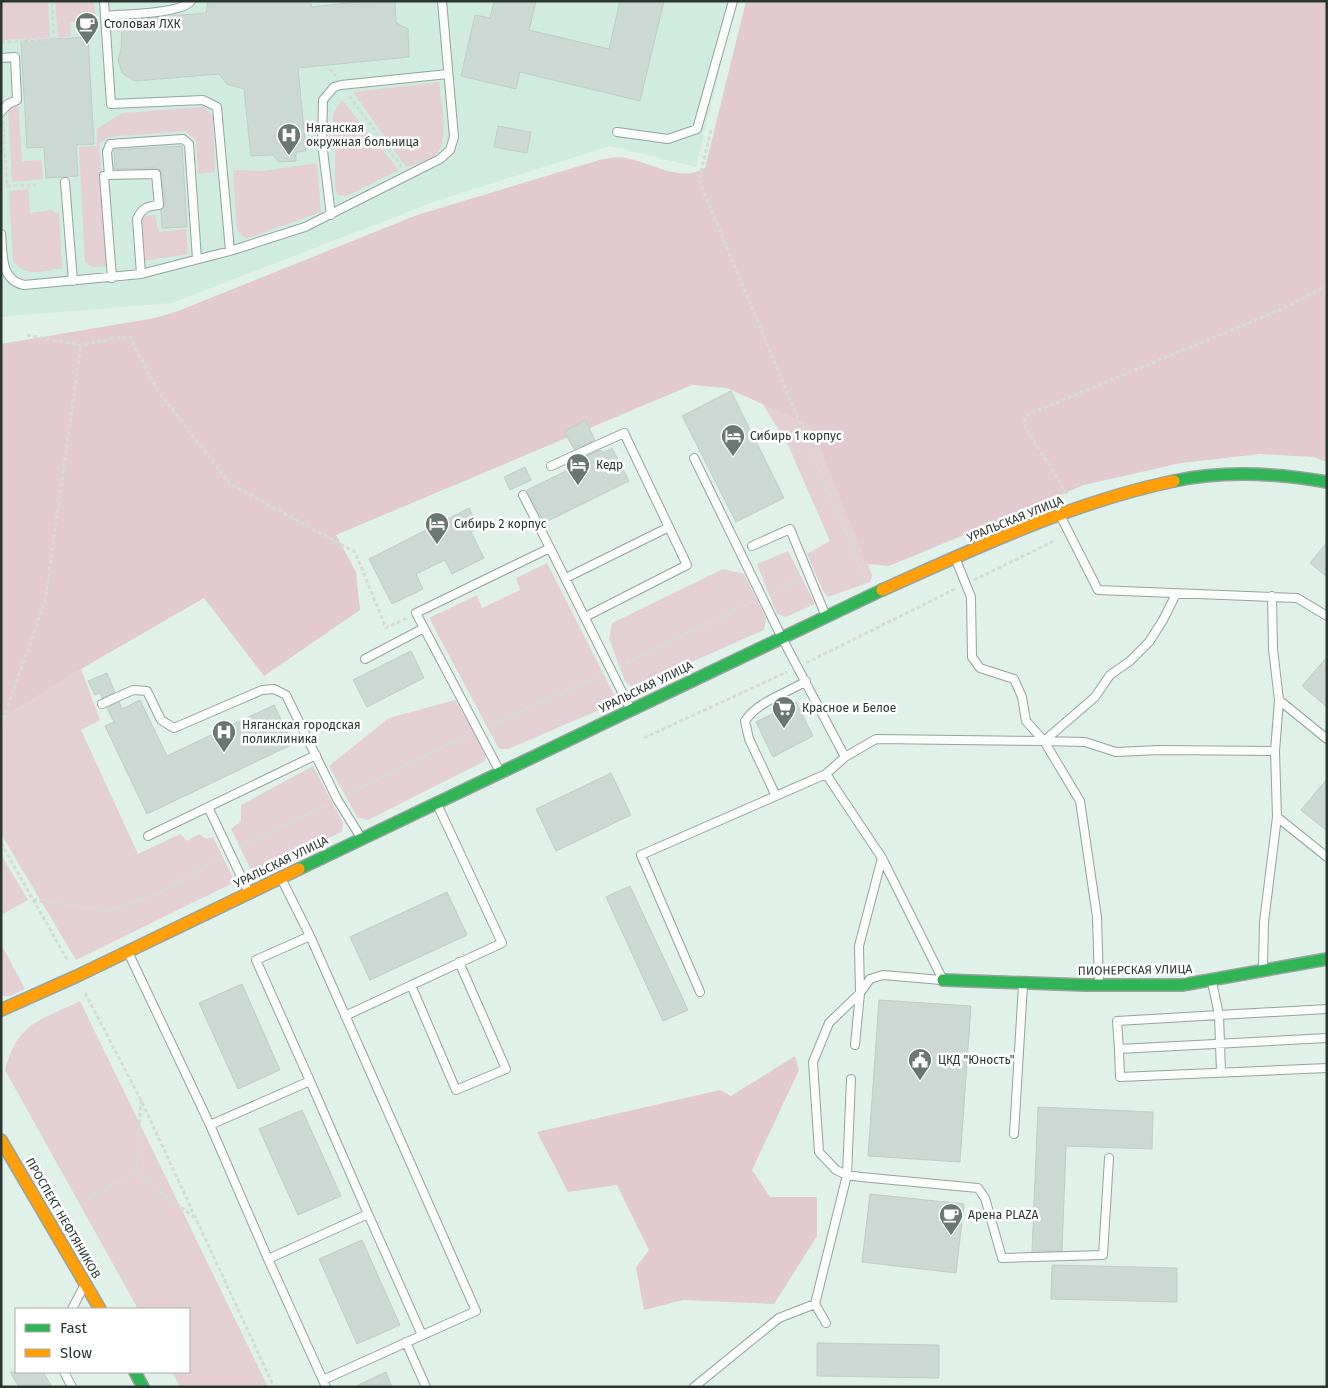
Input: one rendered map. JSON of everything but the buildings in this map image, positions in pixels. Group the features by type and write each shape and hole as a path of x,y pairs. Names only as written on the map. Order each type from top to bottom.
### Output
{"street":[{"name":"УРАЛЬСКАЯ УЛИЦА","path":"1,1010 77,976 781,636 955,558 1075,509 1133,490 1210,475 1275,474 1327,482"},
{"name":"ПИОНЕРСКАЯ УЛИЦА","path":"943,980 1099,986 1182,985 1263,972 1327,959"},
{"name":"ПРОСПЕКТ НЕФТЯНИКОВ","path":"1,1140 99,1308"},
{"path":"136,1373 143,1387"}],"lane":[{"path":"104,1 111,104 203,100 218,107 230,251"},
{"path":"106,16 176,9 187,6 190,1"},
{"path":"1,234 4,268 8,277 15,283 24,285 141,274 230,251 305,227 440,159 450,150 454,137 442,1"},
{"path":"617,132 668,139 697,130 734,1"},
{"path":"1,58 15,57 17,100 8,104 1,112"},
{"path":"331,215 322,143 323,100 334,87 341,85 448,74"},
{"path":"109,175 106,152 110,144 183,139 189,144 197,259"},
{"path":"112,278 104,176 109,175 156,174 159,205 148,206 140,211 137,219 141,274"},
{"path":"65,182 73,280"},
{"path":"551,466 624,434 687,565 585,617"},
{"path":"694,458 781,636 844,757"},
{"path":"523,495 631,710"},
{"path":"1060,515 1098,590 1296,598 1327,616"},
{"path":"566,578 669,527"},
{"path":"752,546 790,529 826,616"},
{"path":"500,772 416,613 550,548"},
{"path":"955,558 971,597 972,657 980,668 1014,679 1022,697 1026,721 1044,741 1080,801 1097,917 1099,986"},
{"path":"1044,741 1095,697 1110,675 1130,661 1149,642 1176,594"},
{"path":"1263,972 1264,922 1277,817 1275,751 1279,700 1273,649 1272,596"},
{"path":"365,659 424,628"},
{"path":"776,796 749,739 745,721 753,709 791,691 806,681"},
{"path":"102,704 133,690 147,691 161,720 174,728 262,690 274,690 286,695 337,799 362,838"},
{"path":"1279,700 1327,739"},
{"path":"700,992 641,855 826,774 844,757 876,739 1085,742 1116,752 1160,750 1275,751"},
{"path":"148,836 316,755"},
{"path":"826,774 882,858 943,980"},
{"path":"345,1016 502,943 436,803"},
{"path":"208,807 249,892"},
{"path":"1277,817 1327,857"},
{"path":"854,1045 860,993 859,946 882,858"},
{"path":"128,951 210,1124 324,1384 422,1334 476,1310 310,936 280,877"},
{"path":"310,936 256,960 422,1334"},
{"path":"410,985 456,1090 506,1068 459,962"},
{"path":"943,980 882,975 870,979 860,993 829,1022 813,1062 819,1152 836,1170 846,1176 978,1188 985,1198 1002,1258 1103,1255 1109,1158"},
{"path":"1212,980 1219,1015 1222,1072"},
{"path":"1014,1134 1023,983"},
{"path":"1327,1009 1117,1022 1120,1077 1327,1068"},
{"path":"1118,1049 1327,1038"},
{"path":"826,1323 815,1304 846,1176 851,1079"},
{"path":"210,1124 310,1081"},
{"path":"268,1259 368,1214"},
{"path":"73,1308 85,1284"},
{"path":"694,1387 779,1318 815,1304"},
{"path":"406,1342 426,1387"},
{"path":"65,1373 72,1387"}],"path":[{"path":"1,42 54,39 52,1"},
{"path":"347,94 408,175"},
{"path":"712,126 699,181 873,595"},
{"path":"5,131 7,186 36,184"},
{"path":"322,143 384,143"},
{"path":"1075,509 1023,423 1029,414 1282,309 1327,286"},
{"path":"27,334 81,345 129,336 158,391 230,484 355,552 386,628 416,613"},
{"path":"1,724 45,601 81,345"},
{"path":"33,900 110,911 158,893 229,852 337,799 477,731 612,671 809,574"},
{"path":"1,843 77,976 141,1100 274,1387"},
{"path":"136,1172 141,1100"},
{"path":"81,1202 136,1172"},
{"path":"136,1172 195,1218"}],"shaded area":[{"name":"Няганская окружная больница","path":"1,1 736,1 696,167 610,146 439,200 172,303 1,317"},
{"path":"1,1 48,1 50,38 2,40"},
{"path":"55,1 94,1 96,21 70,22 71,36 58,38"},
{"path":"746,1 1327,1 1327,462 1313,457 1260,454 1181,463 1084,485 889,566 867,564 811,426 727,388 692,385 336,535 356,572 360,610 264,676 204,598 81,669 1,719 1,344 155,318 178,311 417,215 603,159 626,158 676,173 696,172 705,168"},
{"path":"439,82 443,110 443,131 440,149 429,159 406,167 353,92"},
{"path":"342,100 372,137 331,137 334,112"},
{"path":"18,102 22,161 41,160 43,179 12,182 8,109"},
{"path":"204,107 213,116 215,172 198,174 196,140 185,131 108,137 99,144 109,266 92,267 85,262 79,147 97,146 97,129 122,113"},
{"path":"335,147 381,148 399,170 347,196 337,195 335,185"},
{"path":"317,163 321,212 246,239 237,230 233,170 264,171"},
{"path":"28,189 30,213 51,210 59,214 62,268 35,272 23,270 13,261 9,191"},
{"path":"155,215 159,232 186,229 188,254 142,261 139,217"},
{"path":"762,403 811,426 872,575 870,582 828,597 823,591 807,554 830,541 788,445"},
{"path":"788,551 815,604 786,617 777,614 757,564"},
{"path":"547,563 615,697 611,705 508,749 499,749 429,618 477,595 482,608 520,590 516,578"},
{"path":"723,569 744,574 766,618 764,630 637,686 630,686 625,681 609,639 612,623"},
{"path":"81,669 100,720 81,730 138,854 180,834 187,841 199,834 206,839 213,837 235,882 76,960 1,834 1,719"},
{"path":"455,700 486,752 485,761 368,820 357,817 329,766 389,718"},
{"path":"313,766 343,823 342,832 252,872 231,829 241,821 241,805"},
{"path":"1,854 28,900 1,915"},
{"path":"1,944 25,989 10,996 1,996"},
{"path":"80,1001 268,1387 180,1387 173,1373 190,1373 190,1308 137,1308 5,1070 16,1042 24,1032 42,1019"},
{"path":"795,1056 799,1070 752,1170 770,1197 817,1197 817,1236 774,1304 683,1300 644,1310 636,1267 649,1250 617,1185 568,1192 537,1132 720,1090 731,1096"}],"traffic: fast":[{"path":"1174,481 1212,475 1250,474 1289,476 1327,482"},
{"path":"299,869 882,590"},
{"path":"943,980 1085,985 1182,985 1327,959"},
{"path":"136,1373 143,1387"}],"traffic: slow":[{"path":"882,590 989,543 1062,514 1136,490 1174,481"},
{"path":"1,1010 77,976 299,869"},
{"path":"1,1140 99,1308"}],"place":[{"name":"Столовая ЛХК","path":"87,45"},
{"name":"Няганская окружная больница","path":"289,156"},
{"name":"Сибирь 1 корпус","path":"733,457"},
{"name":"Кедр","path":"578,486"},
{"name":"Сибирь 2 корпус","path":"437,545"},
{"name":"Красное и Белое","path":"784,729"},
{"name":"Няганская городская поликлиника","path":"224,753"},
{"name":"ЦКД \"Юность\"","path":"920,1081"},
{"name":"Арена PLAZA","path":"951,1236"}]}
